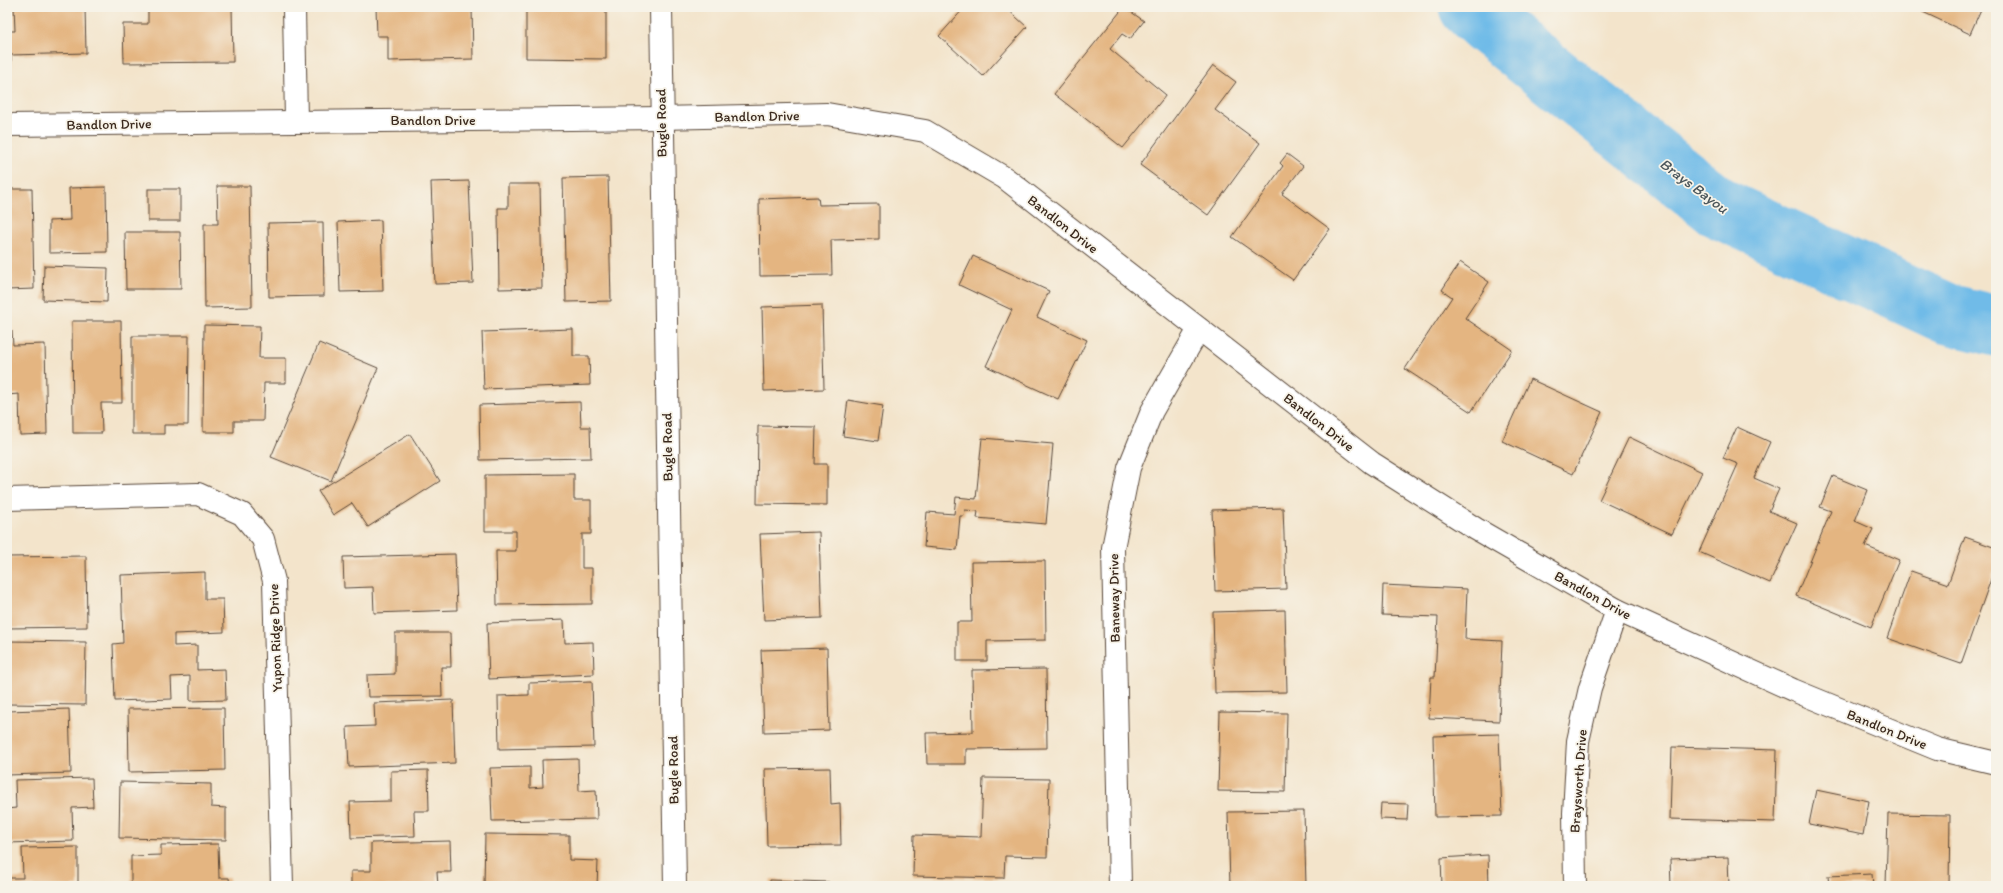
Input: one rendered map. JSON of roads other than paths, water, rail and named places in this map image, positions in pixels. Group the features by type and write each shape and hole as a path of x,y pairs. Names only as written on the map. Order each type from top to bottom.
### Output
{"street":[{"path":"294,7 296,121"},
{"name":"Bugle Road","path":"660,7 675,886"},
{"name":"Bandlon Drive","path":"7,126 296,121 661,118 827,114 925,131 1005,178 1372,463 1476,529 1617,610 1793,690 1937,749 1996,763"},
{"name":"Baneway Drive","path":"1120,886 1113,548 1129,468 1152,411 1199,329"},
{"name":"Yupon Ridge Drive","path":"7,499 198,494 242,514 263,539 274,581 282,886"},
{"name":"Braysworth Drive","path":"1575,886 1574,813 1578,741 1590,688 1617,610"}],"waterway":[{"name":"Brays Bayou","path":"1469,7 1486,23 1719,208 1948,314 1996,326"}]}
